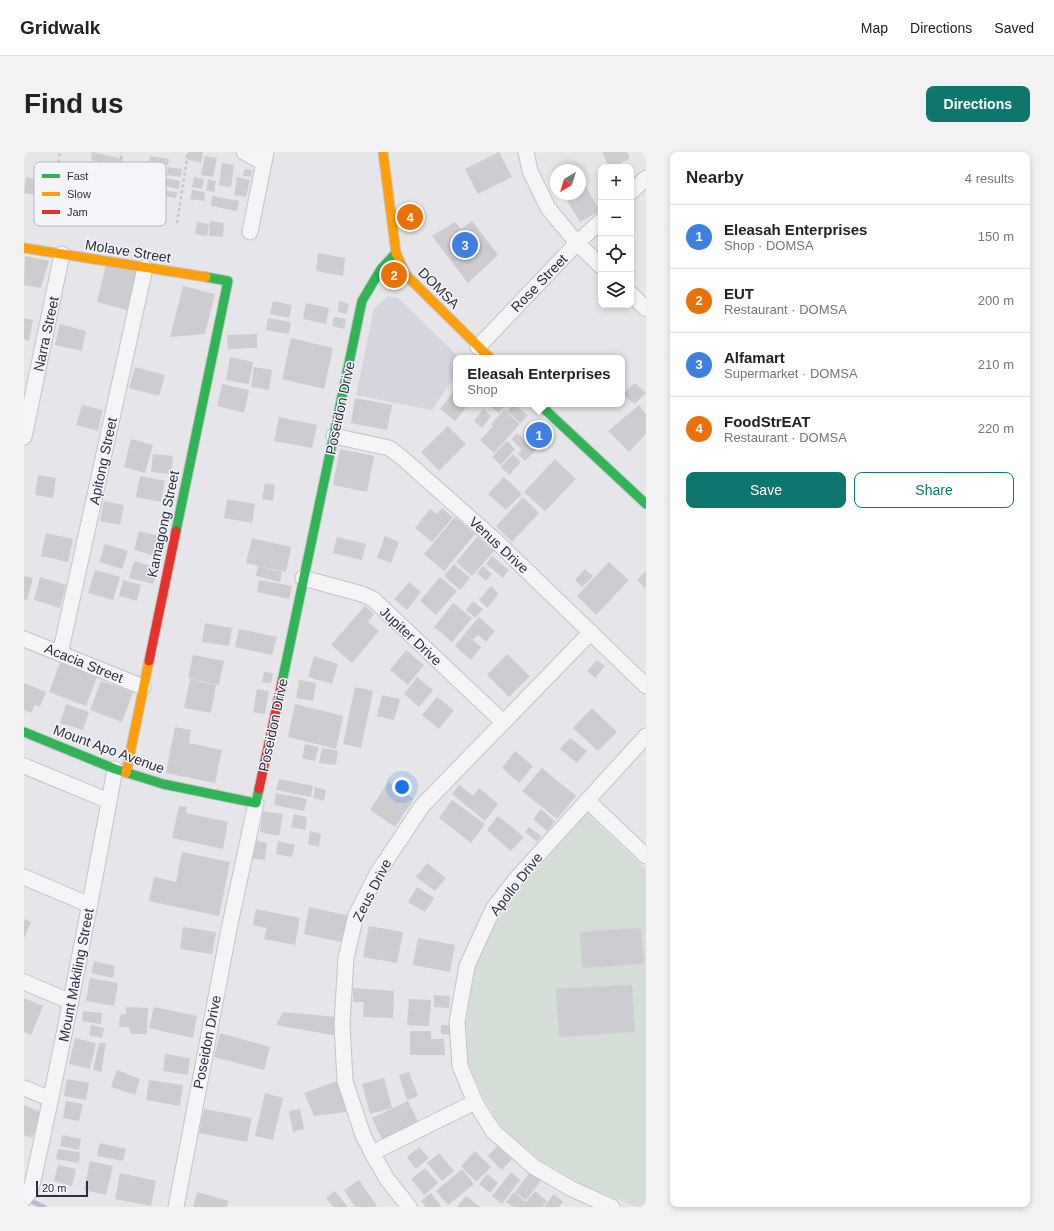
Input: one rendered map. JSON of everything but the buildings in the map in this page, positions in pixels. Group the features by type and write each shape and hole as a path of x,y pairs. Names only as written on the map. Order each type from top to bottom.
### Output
{"street":[{"path":"244,152 265,158 250,232"},
{"name":"DOMSA","path":"383,152 396,253 406,276 487,355"},
{"path":"526,152 530,171 548,208 577,243 598,263"},
{"path":"634,189 646,178"},
{"name":"Rose Street","path":"478,347 577,243 598,224"},
{"name":"Molave Street","path":"24,248 228,281"},
{"name":"Poseidon Drive","path":"176,1207 234,904 362,300 380,269 396,253"},
{"name":"Narra Street","path":"24,437 62,254"},
{"name":"Apitong Street","path":"60,654 145,268"},
{"name":"Kamagong Street","path":"120,771 143,687 228,281"},
{"path":"634,297 646,309"},
{"path":"542,407 646,504"},
{"name":"Venus Drive","path":"334,436 389,448 400,456 495,540 646,686"},
{"name":"Jupiter Drive","path":"303,578 362,594 373,600 503,722"},
{"name":"Zeus Drive","path":"409,1207 387,1179 372,1153 363,1135 345,1081 342,1024 345,966 356,916 377,874 422,806 591,632"},
{"name":"Acacia Street","path":"24,639 143,687"},
{"name":"Mount Apo Avenue","path":"24,732 120,771 163,784 256,803"},
{"name":"Apollo Drive","path":"612,1207 572,1189 534,1167 493,1131 475,1102 460,1066 457,1022 467,966 493,909 516,879 646,736"},
{"path":"24,766 110,801"},
{"name":"Mount Makiling Street","path":"24,1199 30,1191 28,1183 51,1099 110,801 120,771"},
{"path":"587,800 646,856"},
{"path":"24,877 90,905"},
{"path":"24,982 70,1002"},
{"path":"24,1088 51,1099"},
{"path":"372,1153 475,1102"}],"path":[{"path":"58,162 60,152"},
{"path":"120,162 122,152"},
{"path":"178,223 188,152"}],"shaded area":[{"path":"388,296 398,298 457,355 453,355 453,379 432,410 356,395 374,308"},
{"path":"587,813 646,869 646,1207 636,1207 583,1185 540,1160 500,1125 485,1100 468,1064 466,1023 474,969 498,919 520,889"}],"waterway":[{"path":"27,1199 44,1207"}],"traffic: fast":[{"path":"282,682 362,301 381,269 396,253"},
{"path":"176,531 228,281 206,277"},
{"path":"542,407 646,504"},
{"path":"24,732 115,769 163,784 256,803 259,789"}],"traffic: slow":[{"path":"383,152 396,253 406,275 487,355"},
{"path":"24,248 206,277"},
{"path":"126,773 149,661"}],"traffic: jam":[{"path":"149,661 176,531"},
{"path":"259,789 282,682"}],"place":[{"name":"FoodStrEAT","path":"410,217"},
{"name":"Alfamart","path":"465,245"},
{"name":"EUT","path":"394,275"},
{"name":"Eleasah Enterprises","path":"539,435"}]}
